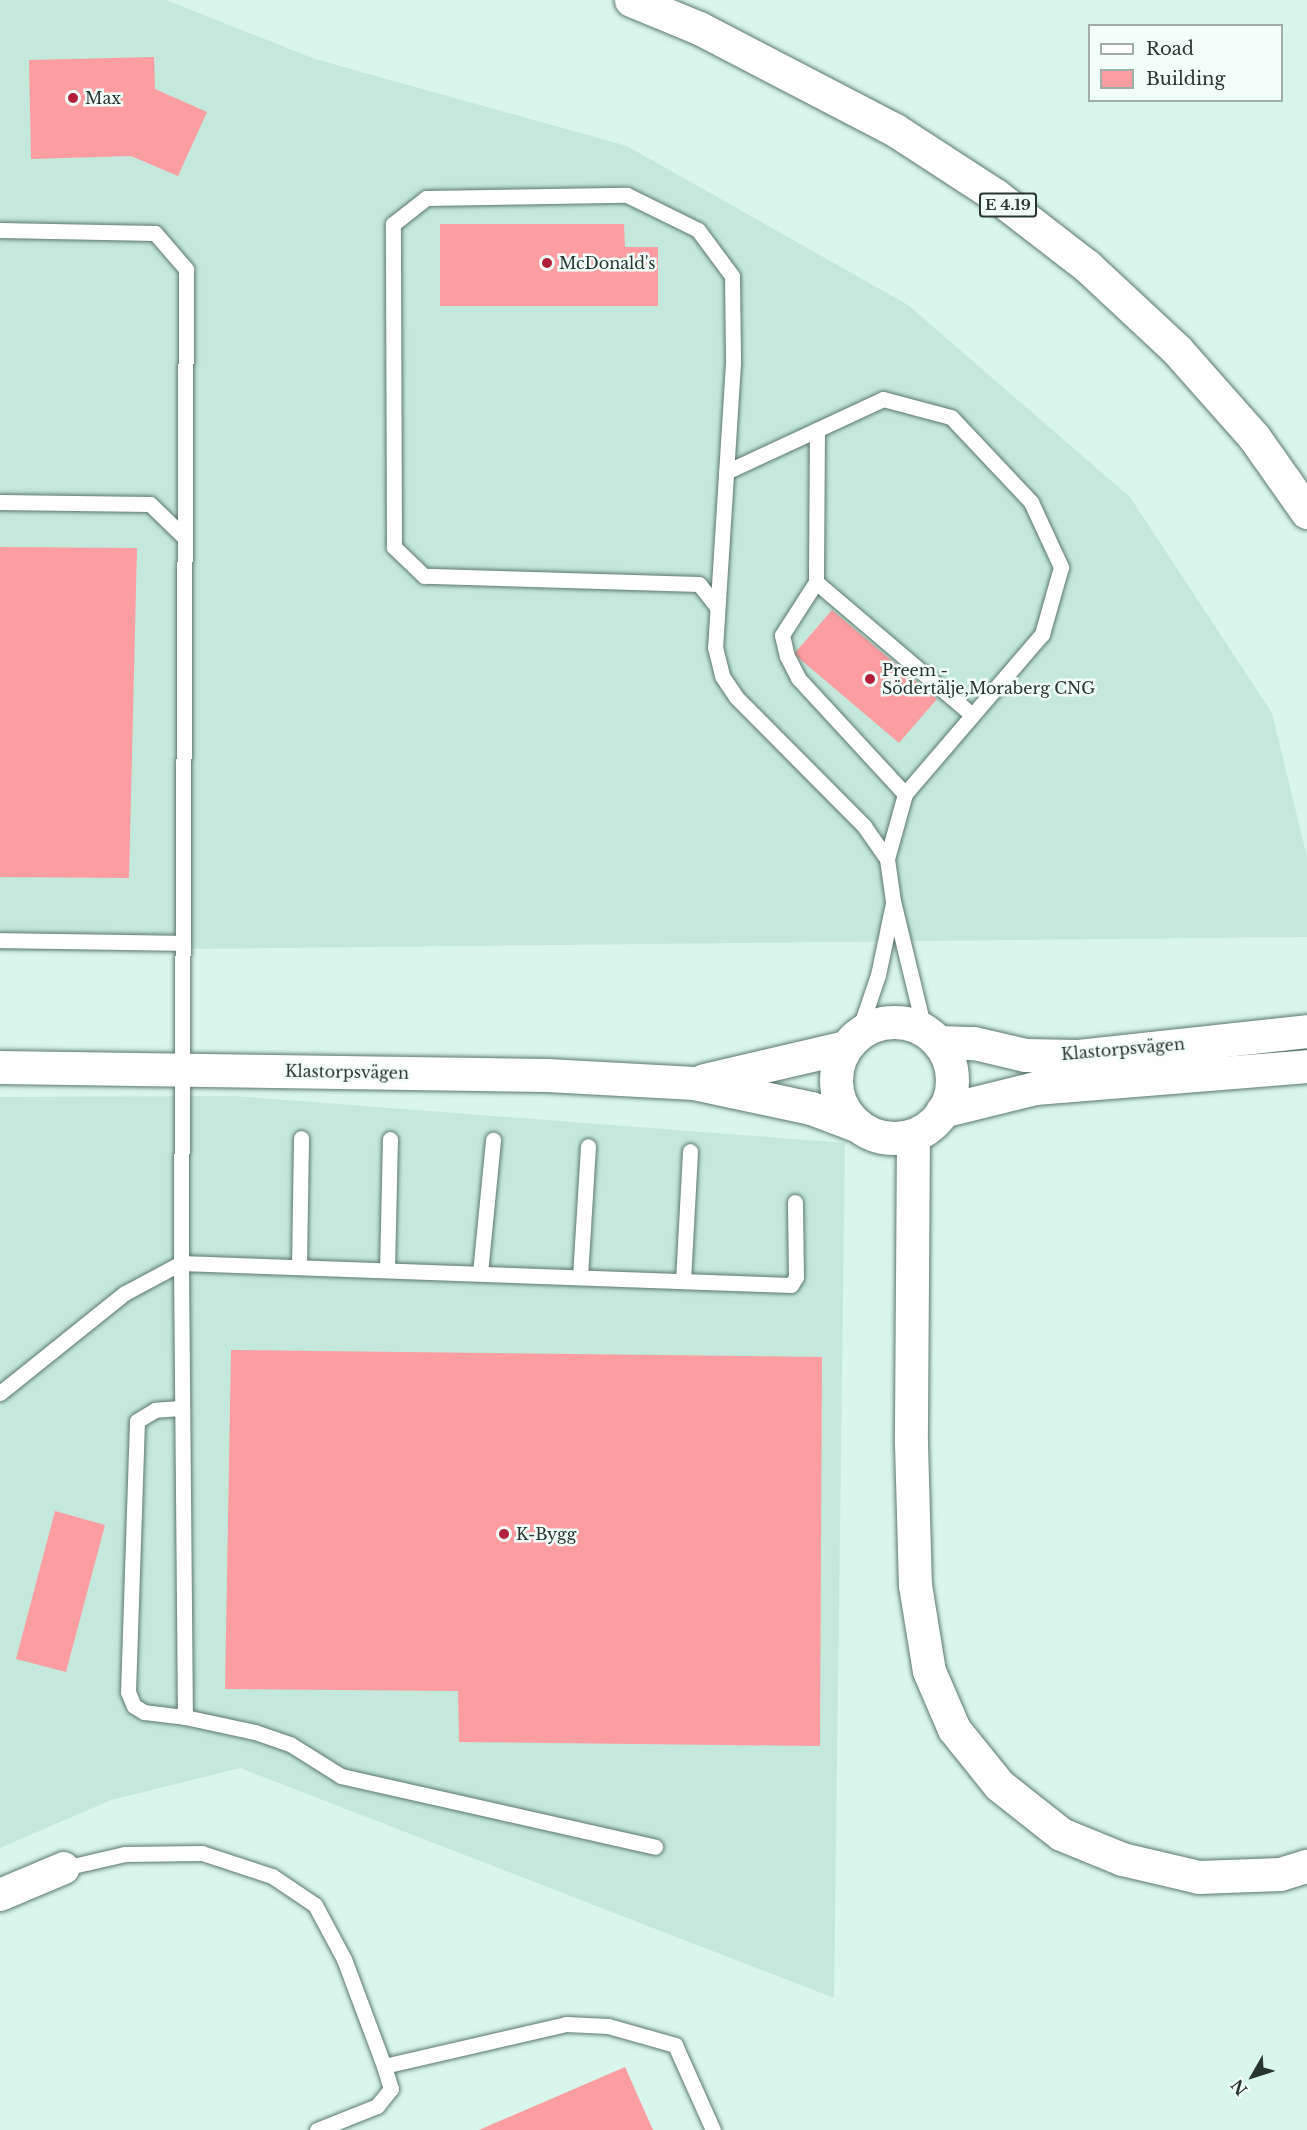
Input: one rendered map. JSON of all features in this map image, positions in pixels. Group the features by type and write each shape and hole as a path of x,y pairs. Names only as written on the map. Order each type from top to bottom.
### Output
{"main road":[{"name":"E 4.19","path":"631,0 699,28 895,130 995,195 1087,266 1177,350 1254,437 1307,512"},
{"path":"896,1021 932,1036 950,1065 952,1085 942,1111 913,1136 877,1135 859,1126 846,1111 837,1093 838,1066 852,1041 876,1024 896,1021"},
{"name":"Klastorpsvägen","path":"932,1036 1025,1054 1078,1056 1307,1031"},
{"name":"Klastorpsvägen","path":"694,1083 852,1041"},
{"name":"Klastorpsvägen","path":"942,1111 1035,1088 1307,1066"},
{"name":"Klastorpsvägen","path":"0,1068 547,1075 694,1083 810,1108 859,1126"},
{"path":"913,1136 911,1444 915,1586 929,1671 954,1729 999,1785 1061,1834 1122,1859 1199,1877 1280,1874 1307,1866"}],"street":[{"path":"0,1895 64,1868"}],"lane":[{"path":"717,607 699,584 424,576 394,548 393,224 426,198 627,195 698,230 732,276 733,363 715,647 722,676 736,697 864,826 887,859"},
{"path":"0,230 155,233 186,269 181,1408 185,1717"},
{"path":"726,472 884,399 951,417 1031,502 1061,567 1042,634 905,794 887,859 893,901 932,1036"},
{"path":"817,430 816,582 782,635 787,656 798,678 905,794"},
{"path":"0,502 150,504 185,538"},
{"path":"816,582 972,715"},
{"path":"852,1041 879,975 893,901"},
{"path":"0,940 183,943"},
{"path":"299,1267 301,1138"},
{"path":"387,1270 390,1139"},
{"path":"480,1273 493,1140"},
{"path":"580,1277 588,1146"},
{"path":"683,1281 690,1151"},
{"path":"0,1393 125,1293 182,1263 791,1285 796,1277 795,1202"},
{"path":"181,1408 155,1410 137,1421 128,1692 134,1706 144,1712 185,1717 255,1732 290,1744 341,1776 655,1847"},
{"path":"64,1868 125,1854 202,1853 272,1876 315,1905 344,1959 392,2089 377,2106 317,2130"},
{"path":"384,2066 566,2024 608,2025 675,2045 713,2130"}],"shaded area":[{"path":"0,0 166,0 315,59 627,146 908,305 1130,497 1272,713 1307,857 1307,937 0,951"},
{"path":"234,1096 845,1143 834,1998 240,1768 111,1800 0,1848 0,1097"}],"building":[{"path":"154,57 155,89 207,112 178,176 131,156 31,159 29,60"},
{"path":"440,224 624,224 625,247 658,247 658,306 440,306"},
{"path":"0,547 137,548 129,878 0,877"},
{"path":"832,610 937,699 899,743 794,654"},
{"path":"231,1350 822,1357 820,1746 459,1742 458,1691 225,1689"},
{"path":"55,1511 105,1525 66,1672 16,1659"},
{"path":"625,2067 653,2130 479,2130"}],"place":[{"name":"Max","path":"73,98"},
{"name":"McDonald's","path":"547,263"},
{"name":"Preem - Södertälje,Moraberg CNG","path":"870,679"},
{"name":"K-Bygg","path":"504,1534"}]}
